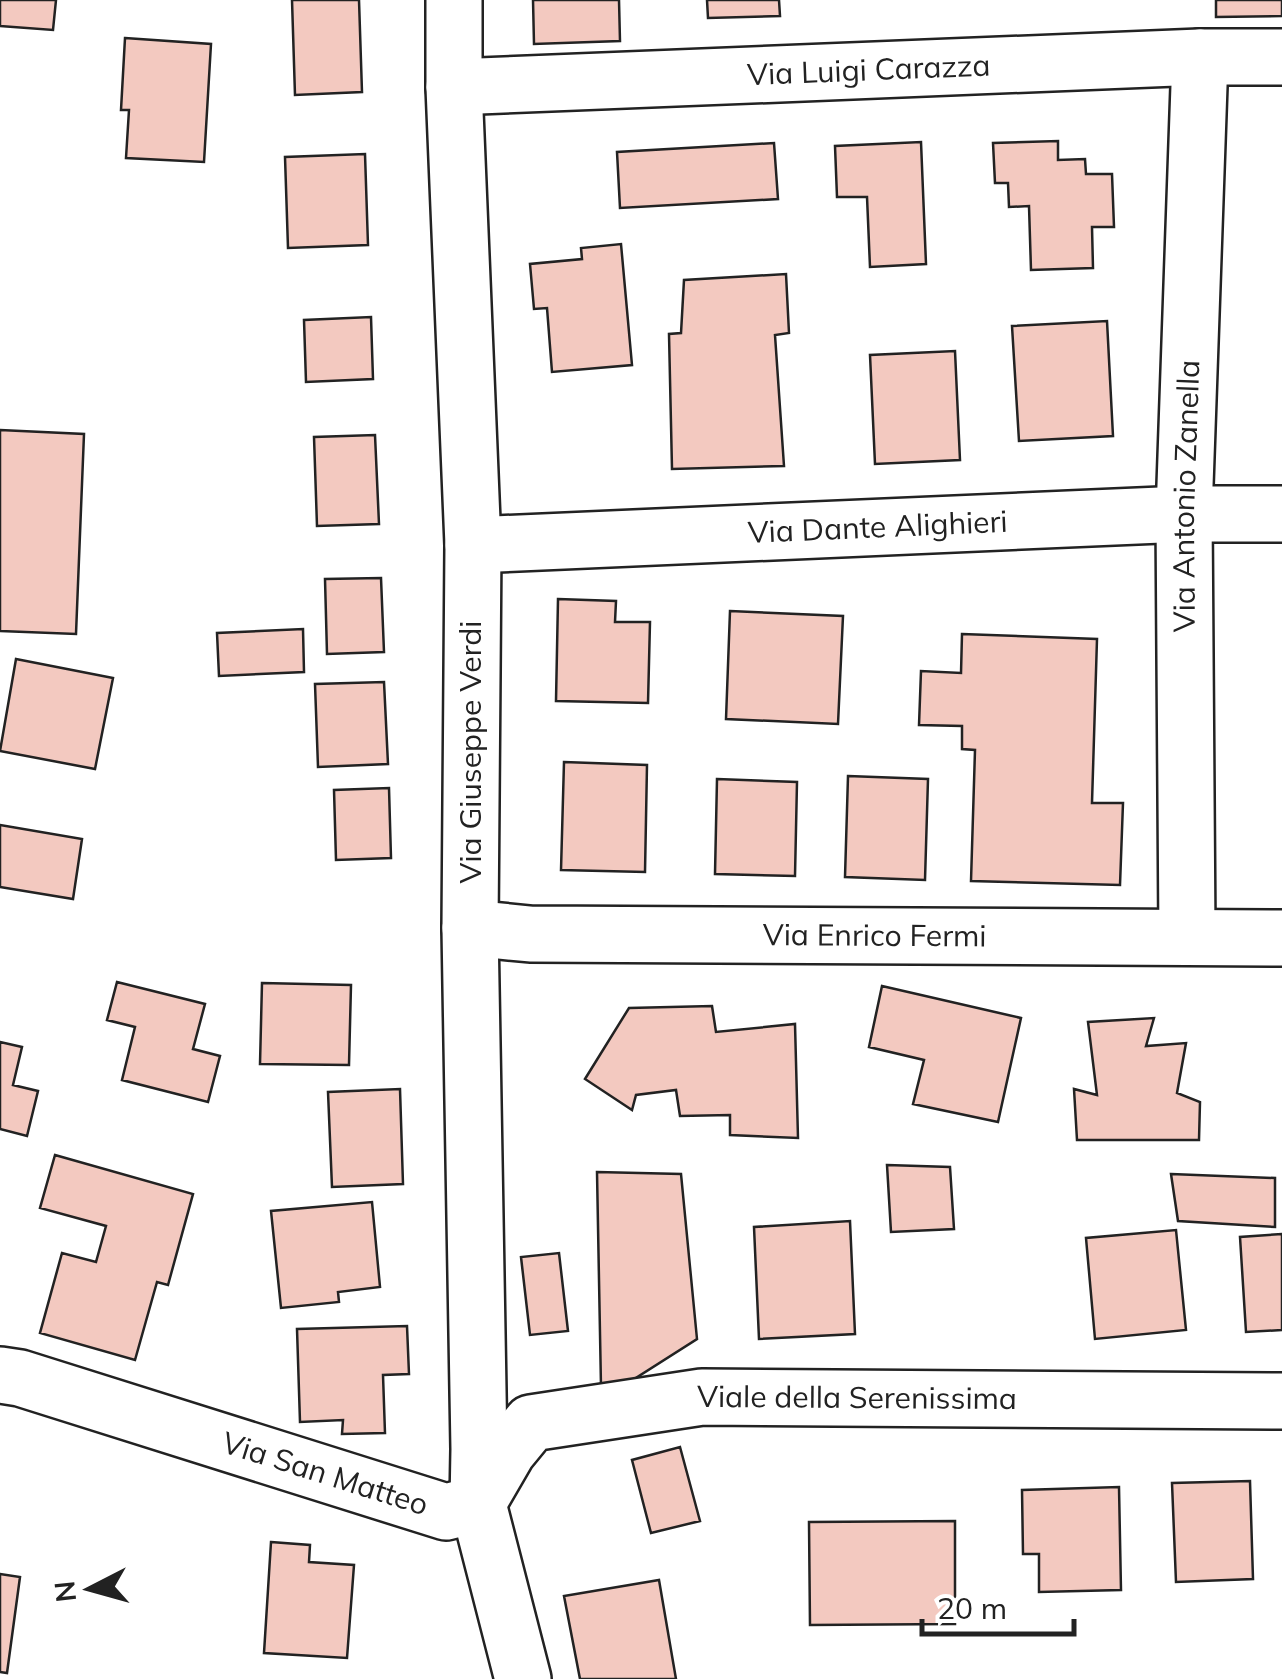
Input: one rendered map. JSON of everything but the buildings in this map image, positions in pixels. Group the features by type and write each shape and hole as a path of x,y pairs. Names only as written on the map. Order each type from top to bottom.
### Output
{"street":[{"name":"Via Giuseppe Verdi","path":"454,0 472,545 470,928 478,1504"},
{"name":"Via Luigi Carazza","path":"454,87 1200,57 1282,58"},
{"name":"Via Antonio Zanella","path":"1186,936 1184,514 1200,57"},
{"name":"Via Dante Alighieri","path":"472,545 1184,514 1282,514"},
{"name":"Via Enrico Fermi","path":"470,928 530,934 1282,938"},
{"name":"Via San Matteo","path":"0,1375 446,1512 478,1504"},
{"name":"Viale della Serenissima","path":"478,1504 508,1451 531,1423 702,1397 1282,1400"},
{"path":"478,1504 523,1679"}]}
